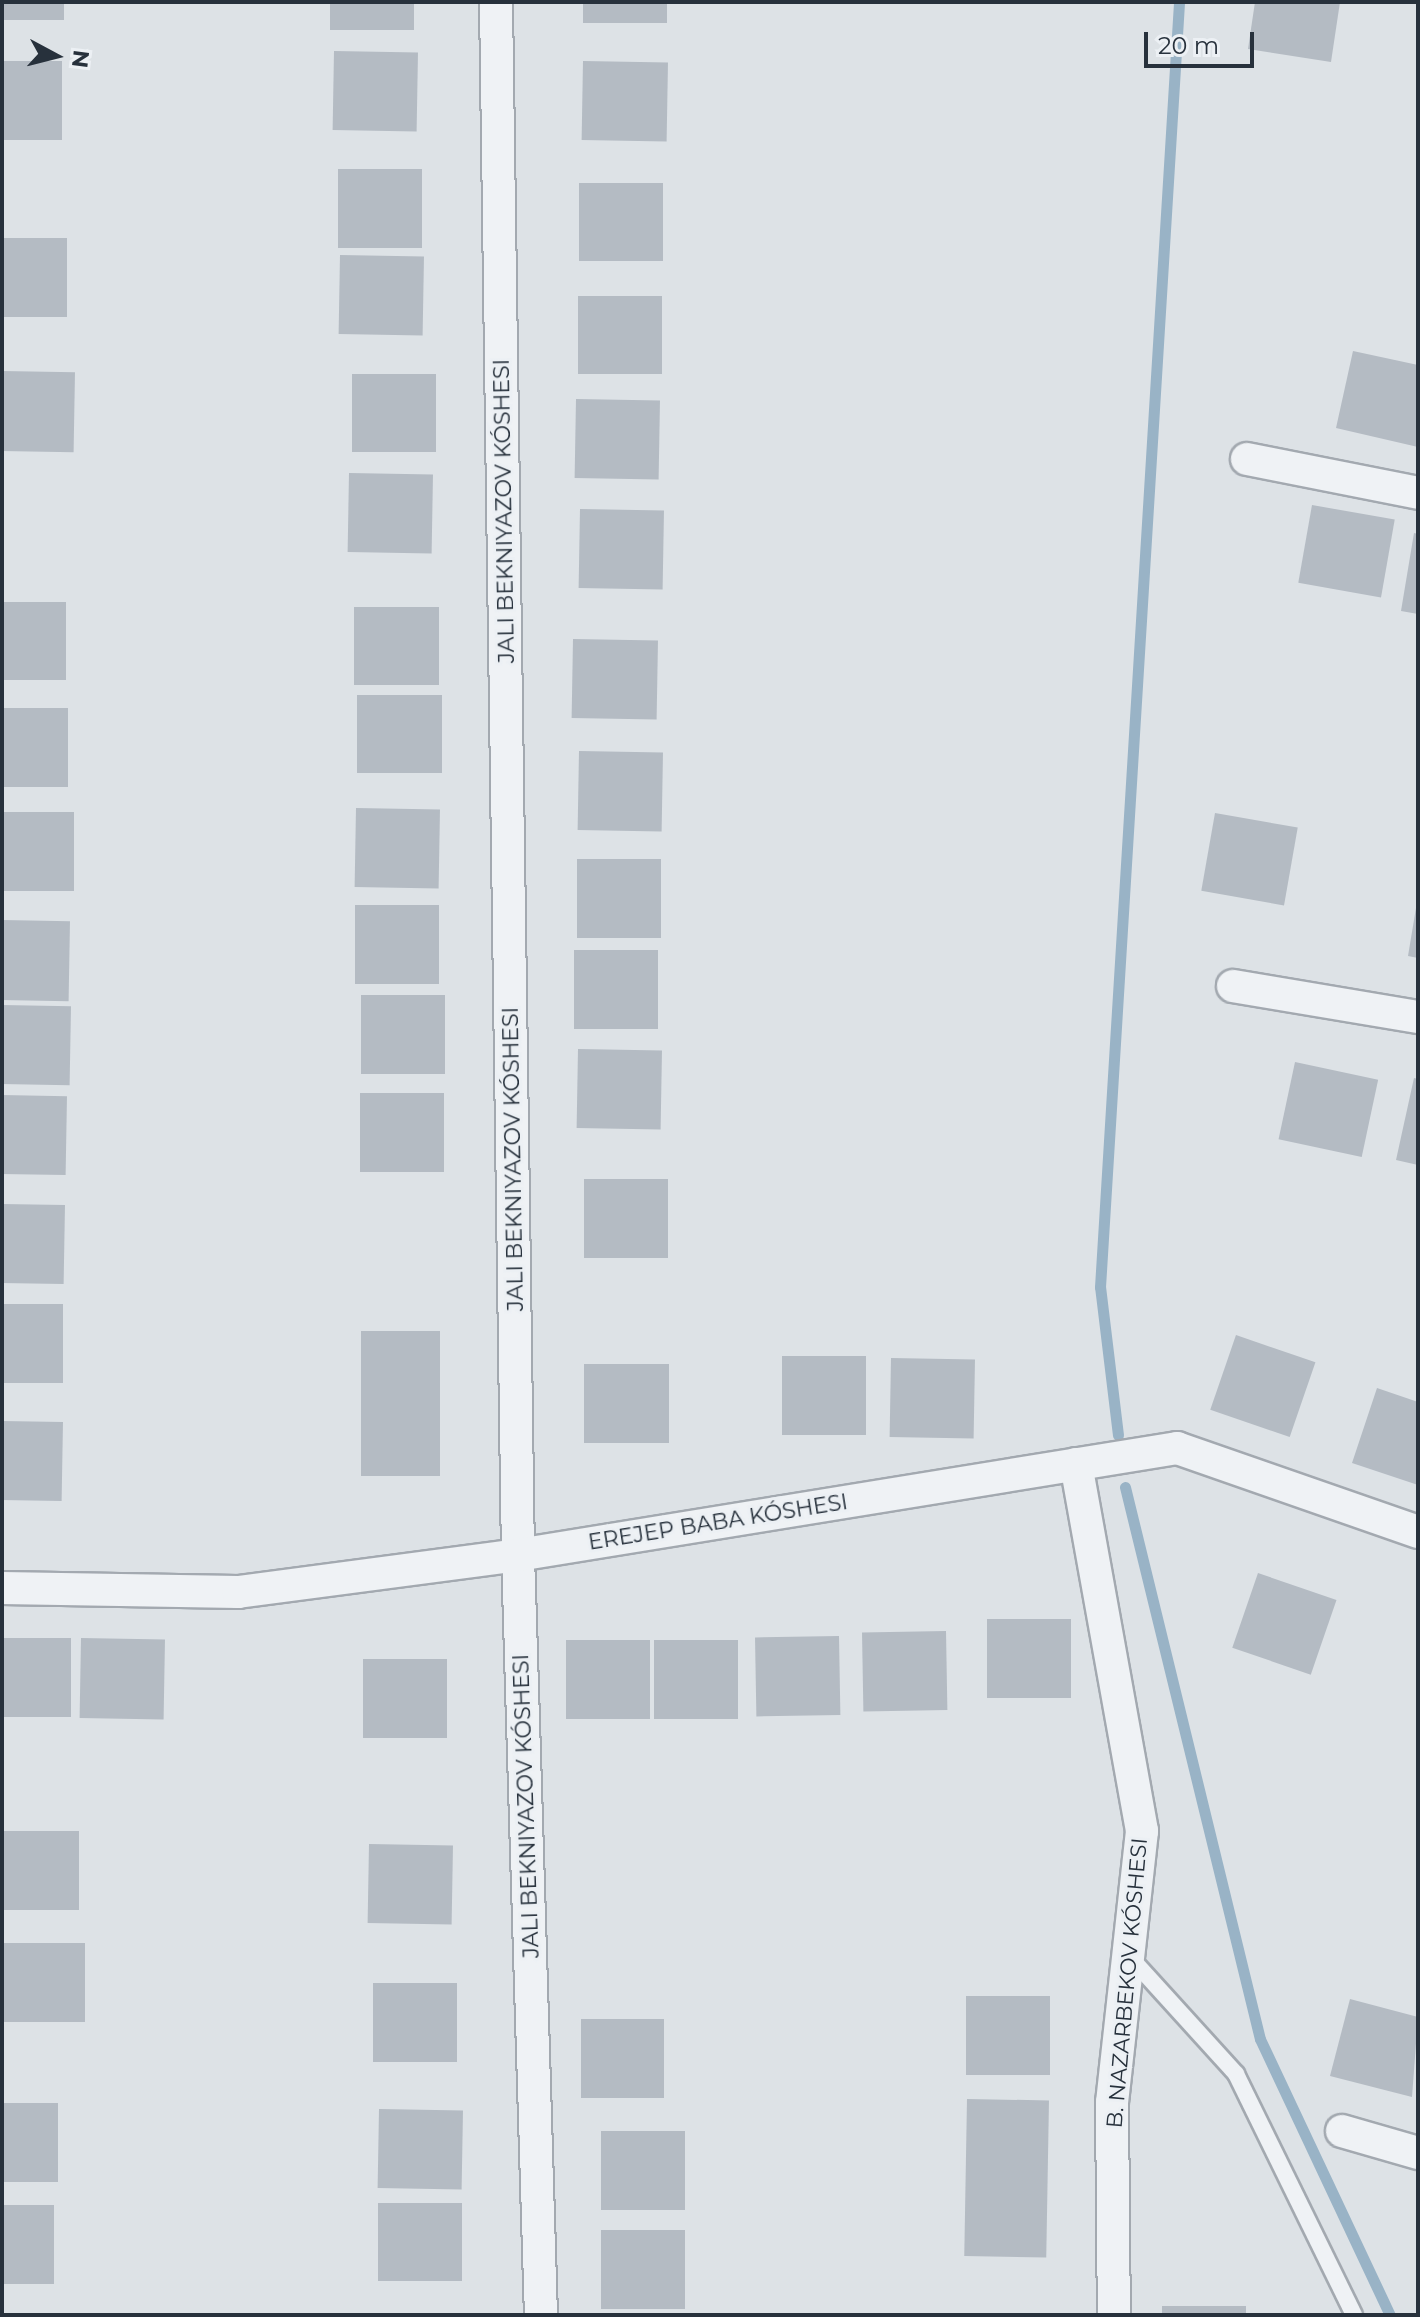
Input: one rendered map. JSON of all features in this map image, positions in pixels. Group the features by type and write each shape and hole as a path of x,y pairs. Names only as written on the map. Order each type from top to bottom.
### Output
{"street":[{"name":"JALI BEKNIYAZOV KÓSHESI","path":"496,2 518,1555 541,2315"},
{"path":"1247,459 1418,493"},
{"path":"1233,986 1418,1017"},
{"name":"EREJEP BABA KÓSHESI","path":"2,1588 238,1592 518,1555 1177,1448 1418,1532"},
{"name":"B. NAZARBEKOV KÓSHESI","path":"1076,1464 1142,1831 1112,2102 1114,2315"},
{"path":"1342,2131 1418,2153"}],"lane":[{"path":"1130,1957 1236,2074 1354,2315"}],"building":[{"path":"2,2 64,2 64,20 2,20"},
{"path":"330,2 414,2 414,30 330,30"},
{"path":"583,2 667,2 667,23 583,23"},
{"path":"1255,2 1340,2 1331,62 1248,49"},
{"path":"334,51 418,52 417,131 333,130"},
{"path":"2,61 62,61 62,140 2,140"},
{"path":"583,61 668,62 667,141 582,140"},
{"path":"338,169 422,169 422,248 338,248"},
{"path":"579,183 663,183 663,261 579,261"},
{"path":"2,238 67,238 67,317 2,317"},
{"path":"340,255 424,256 423,335 339,334"},
{"path":"578,296 662,296 662,374 578,374"},
{"path":"1353,351 1418,365 1418,447 1336,428"},
{"path":"2,371 75,372 74,452 2,451"},
{"path":"352,374 436,374 436,452 352,452"},
{"path":"576,399 660,400 659,479 575,478"},
{"path":"349,473 433,474 432,553 348,552"},
{"path":"1312,505 1395,520 1381,597 1298,583"},
{"path":"580,509 664,510 663,589 579,588"},
{"path":"1414,533 1418,534 1418,614 1401,611"},
{"path":"2,602 66,602 66,680 2,680"},
{"path":"354,607 439,607 439,685 354,685"},
{"path":"573,639 658,640 657,719 572,718"},
{"path":"357,695 442,695 442,773 357,773"},
{"path":"2,708 68,708 68,787 2,787"},
{"path":"579,751 663,752 662,831 578,830"},
{"path":"356,808 440,809 439,888 355,887"},
{"path":"2,812 74,812 74,891 2,891"},
{"path":"1215,813 1298,828 1284,905 1201,891"},
{"path":"577,859 661,859 661,938 577,938"},
{"path":"355,905 439,905 439,984 355,984"},
{"path":"1418,908 1418,958 1408,956"},
{"path":"2,920 70,921 69,1001 2,1000"},
{"path":"574,950 658,950 658,1029 574,1029"},
{"path":"361,995 445,995 445,1074 361,1074"},
{"path":"2,1005 71,1006 70,1085 2,1084"},
{"path":"578,1049 662,1050 661,1129 577,1128"},
{"path":"1295,1062 1378,1080 1362,1157 1279,1139"},
{"path":"1414,1078 1418,1079 1418,1165 1396,1160"},
{"path":"360,1093 444,1093 444,1172 360,1172"},
{"path":"2,1095 67,1096 66,1175 2,1174"},
{"path":"584,1179 668,1179 668,1258 584,1258"},
{"path":"2,1204 65,1205 64,1284 2,1283"},
{"path":"2,1304 63,1304 63,1383 2,1383"},
{"path":"361,1331 440,1331 440,1476 361,1476"},
{"path":"1236,1335 1315,1362 1290,1437 1210,1410"},
{"path":"782,1356 866,1356 866,1435 782,1435"},
{"path":"891,1358 975,1359 974,1438 890,1437"},
{"path":"584,1364 669,1364 669,1443 584,1443"},
{"path":"1377,1388 1418,1402 1418,1485 1352,1463"},
{"path":"2,1421 63,1422 62,1501 2,1500"},
{"path":"1258,1573 1336,1600 1311,1675 1232,1648"},
{"path":"987,1619 1071,1619 1071,1698 987,1698"},
{"path":"946,1631 947,1710 863,1711 862,1632"},
{"path":"839,1636 840,1715 756,1716 755,1637"},
{"path":"2,1638 71,1638 71,1717 2,1717"},
{"path":"81,1638 165,1639 164,1719 80,1718"},
{"path":"566,1640 650,1640 650,1719 566,1719"},
{"path":"654,1640 738,1640 738,1719 654,1719"},
{"path":"363,1659 447,1659 447,1738 363,1738"},
{"path":"2,1831 79,1831 79,1910 2,1910"},
{"path":"369,1844 453,1845 452,1924 368,1923"},
{"path":"2,1943 85,1943 85,2022 2,2022"},
{"path":"373,1983 457,1983 457,2062 373,2062"},
{"path":"966,1996 1050,1996 1050,2075 966,2075"},
{"path":"1350,1999 1418,2017 1412,2097 1330,2076"},
{"path":"581,2019 664,2019 664,2098 581,2098"},
{"path":"967,2099 1049,2100 1046,2257 964,2256"},
{"path":"2,2103 58,2103 58,2182 2,2182"},
{"path":"379,2109 463,2110 462,2189 378,2188"},
{"path":"601,2131 685,2131 685,2210 601,2210"},
{"path":"378,2203 462,2203 462,2281 378,2281"},
{"path":"2,2205 54,2205 54,2284 2,2284"},
{"path":"601,2230 685,2230 685,2309 601,2309"},
{"path":"1162,2306 1246,2306 1246,2315 1162,2315"}],"waterway":[{"path":"1118,1435 1100,1287 1179,2"},
{"path":"1125,1487 1260,2039 1390,2315"}]}
